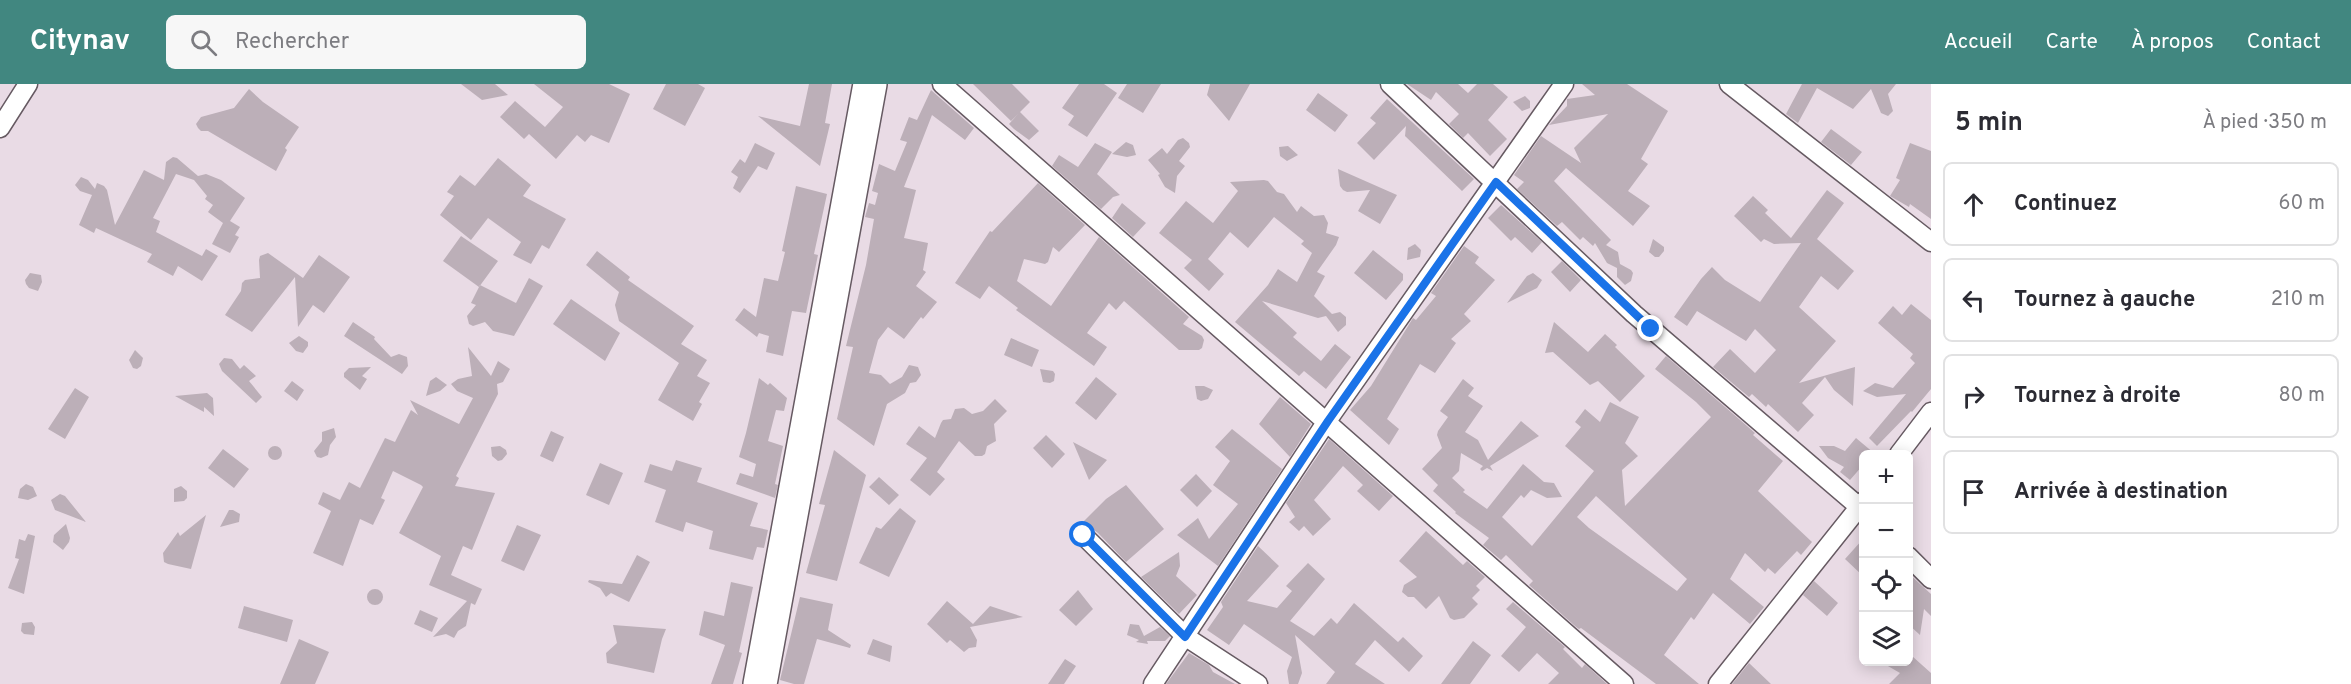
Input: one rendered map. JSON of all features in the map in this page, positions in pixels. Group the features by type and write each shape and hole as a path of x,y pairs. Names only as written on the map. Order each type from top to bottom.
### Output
{"highway":[{"path":"760,684 870,84"}],"street":[{"path":"0,128 27,84"},
{"path":"942,84 1328,421 1624,684"},
{"path":"1390,84 1634,314 1860,504"},
{"path":"1153,684 1328,421 1563,84"},
{"path":"1729,84 1931,242"},
{"path":"1902,450 1931,412"},
{"path":"1718,684 1859,510"},
{"path":"1083,535 1185,637 1258,684"},
{"path":"1910,558 1931,579"}],"building":[{"path":"461,84 495,84 508,95 482,100"},
{"path":"534,84 609,84 630,94 609,143 591,135 585,142 577,135 556,159 529,134 524,139 500,117 515,101 545,127 563,107"},
{"path":"666,84 698,84 705,88 685,126 653,109"},
{"path":"809,84 832,84 825,123 830,124 820,166 758,116 800,126"},
{"path":"973,84 1012,84 1030,102 1020,112 1039,131 1029,140 1009,124 1018,114 1011,121"},
{"path":"1079,84 1104,84 1117,93 1087,137 1068,125 1074,116 1062,108"},
{"path":"1127,84 1161,84 1143,113 1118,98"},
{"path":"1210,84 1250,84 1229,121 1207,95"},
{"path":"1407,84 1458,84 1468,93 1477,84 1493,84 1508,97 1488,120 1507,139 1490,156 1468,133 1463,138 1449,124 1459,114 1436,92 1431,100"},
{"path":"1582,84 1627,84 1668,111 1641,159 1648,164 1628,191 1650,206 1633,226 1566,168 1554,181 1611,240 1606,245 1618,252 1620,264 1633,273 1631,281 1625,285 1617,277 1617,268 1607,263 1595,243 1593,246 1583,237 1580,240 1562,222 1557,226 1517,189 1524,182 1514,175 1541,136 1581,163 1574,148 1608,114 1549,125 1567,106 1567,99 1595,95"},
{"path":"1802,84 1896,84 1888,94 1893,111 1888,116 1881,113 1871,89 1853,109 1817,88 1798,123 1786,114"},
{"path":"249,89 263,102 299,127 285,148 287,150 276,171 208,131 201,131 196,124 201,117 234,108"},
{"path":"931,90 974,128 965,140 932,115 904,187 916,190 904,238 928,243 923,270 926,272 916,286 937,302 923,319 921,317 904,339 888,327 878,340 869,373 881,375 890,384 902,377 909,365 918,367 921,375 916,382 910,383 905,393 887,404 874,446 837,419 853,347 846,346 866,265 874,219 865,217 869,203 875,205 878,193 872,191 879,164 895,171 907,142 900,140 909,117 917,120"},
{"path":"1318,93 1348,115 1335,132 1306,110"},
{"path":"1525,96 1530,101 1530,108 1522,111 1513,102"},
{"path":"1387,99 1474,179 1462,191 1405,136 1406,126 1374,160 1357,143 1376,123 1370,118"},
{"path":"1831,129 1862,152 1851,165 1821,142"},
{"path":"1183,138 1190,147 1179,161 1185,166 1177,176 1175,193 1165,187 1158,175 1160,174 1148,160 1162,148 1167,154 1178,140"},
{"path":"1126,142 1133,145 1136,155 1127,157 1112,154"},
{"path":"755,143 775,153 767,170 758,166 740,193 733,188 738,177 731,172 740,159 745,163"},
{"path":"1095,143 1112,152 1097,174 1120,195 1113,197 1101,209 1052,166 1059,155 1078,167"},
{"path":"1910,143 1931,151 1931,219 1910,204 1909,207 1890,196 1900,180 1896,178"},
{"path":"1288,146 1298,155 1287,161 1280,156 1279,147"},
{"path":"173,157 198,176 206,174 221,180 245,198 230,221 240,227 235,235 239,237 230,253 212,244 223,223 208,212 213,205 205,199 207,196 194,180 176,174 153,218 160,221 156,232 202,256 206,249 218,256 202,281 178,266 173,276 147,262 152,254 96,228 94,233 79,225 92,195 80,191 75,185 81,177 88,180 95,189 97,183 107,190 115,225 144,170 164,180 166,162"},
{"path":"498,158 531,185 523,196 566,219 549,249 542,245 531,264 513,255 521,242 488,218 471,240 440,215 454,196 447,192 460,175 475,186"},
{"path":"1338,169 1397,195 1380,224 1358,211 1370,190 1347,192 1343,190 1340,186"},
{"path":"1268,181 1277,192 1284,194 1297,212 1301,206 1314,216 1324,215 1328,223 1326,233 1339,237 1317,272 1325,276 1314,296 1332,314 1340,312 1346,317 1346,325 1338,332 1326,316 1318,318 1262,301 1297,333 1293,337 1321,361 1335,344 1351,357 1326,389 1304,371 1299,376 1235,322 1268,285 1278,269 1297,282 1312,253 1301,244 1304,241 1274,217 1248,248 1230,232 1208,259 1224,274 1209,291 1184,268 1192,260 1159,233 1186,201 1213,223 1238,191 1230,182"},
{"path":"1038,183 1085,225 1059,252 1053,247 1048,262 1045,264 1024,259 1017,281 1051,306 1099,237 1189,317 1183,324 1202,336 1204,340 1202,348 1179,350 1124,301 1116,310 1109,303 1087,333 1107,347 1094,366 1016,310 1018,308 989,286 980,299 955,283 990,231 992,232"},
{"path":"796,186 827,194 814,254 818,255 806,313 792,311 783,356 766,352 769,336 759,333 757,337 735,320 744,308 756,317 764,278 778,281"},
{"path":"1827,190 1844,203 1817,239 1854,271 1838,290 1821,276 1799,307 1836,341 1799,383 1855,367 1853,406 1834,390 1825,377 1802,403 1814,415 1798,432 1768,404 1766,407 1752,394 1749,397 1713,367 1730,349 1755,373 1776,350 1755,329 1746,341 1697,311 1687,326 1674,317 1712,267 1725,280 1760,302 1801,243 1774,244 1764,239 1761,242 1734,216 1753,196 1768,210 1765,213 1791,238"},
{"path":"1122,203 1146,223 1133,237 1112,218"},
{"path":"1501,205 1542,242 1532,253 1515,237 1511,241 1488,218"},
{"path":"461,236 498,261 479,287 443,261"},
{"path":"1653,239 1664,247 1659,257 1649,252"},
{"path":"1415,244 1421,250 1420,257 1407,260 1408,248"},
{"path":"1464,246 1479,257 1475,263 1495,280 1464,314 1471,321 1451,339 1456,343 1435,373 1420,364 1387,419 1399,429 1389,445 1350,410 1371,386 1413,318 1416,320 1436,296 1431,293"},
{"path":"1373,250 1403,274 1403,280 1386,300 1354,273"},
{"path":"597,251 630,277 628,280 694,326 681,344 707,360 697,376 710,383 699,402 702,404 693,421 658,400 679,363 619,321 615,305 619,292 586,265"},
{"path":"268,253 303,278 319,255 350,277 324,313 313,305 298,327 295,277 252,332 225,315 241,291 242,283 245,280 260,278 260,256"},
{"path":"1562,261 1581,280 1570,292 1551,272"},
{"path":"30,273 41,275 42,282 38,291 29,288 26,284 25,280"},
{"path":"1533,273 1542,280 1537,288 1507,303 1527,276"},
{"path":"529,278 543,286 514,336 493,331 485,322 473,326 469,324 467,316 476,305 471,303 480,285 516,303"},
{"path":"571,299 620,333 605,361 553,324"},
{"path":"1911,304 1931,320 1931,389 1912,412 1877,446 1869,438 1906,394 1877,397 1863,391 1875,383 1893,388 1915,363 1910,358 1913,354 1878,323 1893,306 1902,315"},
{"path":"353,322 375,337 374,339 391,357 399,354 407,357 408,366 402,374 344,336"},
{"path":"1554,322 1588,352 1605,334 1645,376 1620,402 1598,381 1590,385 1553,352 1545,353"},
{"path":"299,336 308,342 303,353 296,351 289,343"},
{"path":"1011,338 1039,350 1032,367 1004,355"},
{"path":"468,347 491,376 498,361 510,369 503,382 497,384 498,394 456,476 459,478 455,486 495,493 472,550 463,546 451,575 482,589 475,605 471,603 466,626 458,631 454,638 446,634 433,637 467,601 429,585 441,556 399,533 423,487 393,471 381,498 385,500 373,525 360,519 343,566 313,553 331,511 318,504 323,492 340,500 349,482 360,488 385,438 395,442 411,410 418,415 410,400 459,424 473,398 457,391 451,384 458,379 472,376"},
{"path":"135,350 143,358 141,366 137,369 133,368 129,360"},
{"path":"1666,356 1755,433 1753,435 1783,461 1758,491 1812,542 1801,555 1797,551 1775,574 1768,568 1765,572 1745,553 1730,579 1764,607 1750,624 1713,593 1694,620 1691,617 1664,655 1699,684 1656,684 1581,628 1575,626 1529,585 1533,581 1506,555 1501,560 1483,545 1489,538 1455,513 1433,491 1438,485 1422,469 1442,448 1437,435 1448,417 1440,411 1463,379 1474,388 1468,396 1483,406 1465,432 1478,440 1488,460 1521,421 1539,436 1490,466 1493,471 1487,468 1482,471 1480,469 1483,466 1461,453 1459,471 1452,478 1465,490 1463,492 1487,509 1523,464 1544,482 1554,483 1562,497 1547,498 1531,490 1524,498 1521,495 1502,517 1532,546 1594,471 1565,446 1581,427 1575,422 1585,409 1600,422 1610,402 1639,417 1625,443 1638,456 1622,470 1625,506 1711,417 1655,369","holes":["1596,496 1687,579 1677,591 1577,517"]},
{"path":"224,358 232,359 240,369 244,365 256,376 249,381 262,397 256,403 222,371 219,364"},
{"path":"371,367 362,376 367,379 360,390 344,377 344,373 349,368"},
{"path":"1040,369 1053,371 1054,381 1043,382"},
{"path":"436,377 447,385 440,391 426,396 430,381"},
{"path":"1096,377 1117,394 1096,420 1075,403"},
{"path":"759,378 768,385 770,383 787,398 784,411 776,410 768,441 783,446 775,484 778,485 775,498 736,484 740,473 753,477 756,464 739,457"},
{"path":"292,381 304,390 297,401 284,391"},
{"path":"1195,386 1204,386 1213,390 1208,399 1201,401 1197,399"},
{"path":"75,388 89,397 65,439 48,429"},
{"path":"207,393 213,398 214,416 204,407 204,412 175,396"},
{"path":"1280,397 1311,424 1290,457 1259,424"},
{"path":"995,399 1007,411 994,424 996,441 987,446 985,454 975,456 959,441 937,472 945,479 930,496 910,480 927,458 906,444 919,426 935,438 943,420 951,419 955,409 964,408 972,414 983,411"},
{"path":"334,428 336,437 330,445 328,455 317,457 314,451 322,441 322,432"},
{"path":"1232,429 1282,469 1218,566 1177,535 1198,518 1209,539 1238,504 1213,485 1230,461 1215,447"},
{"path":"551,431 564,437 553,462 540,456"},
{"path":"1046,435 1065,454 1052,468 1033,448"},
{"path":"1856,438 1870,450 1859,450 1859,470 1850,480 1840,472 1844,467 1828,458 1819,446 1834,446 1845,451"},
{"path":"1329,439 1393,496 1379,511 1357,491 1363,485 1343,466 1314,500 1331,519 1313,536 1304,526 1299,531 1289,522 1295,517 1286,503"},
{"path":"1073,442 1107,460 1089,480"},
{"path":"272,446 278,446 282,453 278,460 272,460 268,456 268,450"},
{"path":"500,446 506,450 507,454 498,461 492,456 491,447"},
{"path":"223,449 249,469 234,488 208,468"},
{"path":"834,450 866,475 837,581 806,573 825,505 819,504"},
{"path":"676,460 702,468 697,482 758,503 750,526 768,530 764,548 757,547 753,560 709,549 713,531 686,522 683,532 655,522 666,490 644,482 650,464 672,471"},
{"path":"600,463 623,473 609,505 586,495"},
{"path":"1196,474 1212,491 1197,507 1180,490"},
{"path":"879,477 899,495 889,505 869,487"},
{"path":"26,484 33,487 37,496 28,500 18,498 20,489"},
{"path":"1126,485 1164,529 1126,562 1098,533 1086,524 1081,524 1106,499"},
{"path":"181,486 187,491 187,498 184,501 174,502 174,489"},
{"path":"60,494 65,496 86,522 55,510 51,500"},
{"path":"900,508 916,521 889,577 859,563 876,527 881,529"},
{"path":"229,510 240,514 239,522 220,527"},
{"path":"206,515 191,569 164,562 163,553 178,532 180,536"},
{"path":"66,524 70,538 63,550 53,542 54,535"},
{"path":"517,525 541,535 524,571 501,561"},
{"path":"1426,531 1463,565 1467,561 1485,577 1476,586 1480,590 1472,598 1478,604 1464,618 1454,620 1450,618 1439,596 1426,609 1414,597 1408,597 1402,592 1404,585 1417,577 1399,561"},
{"path":"28,534 35,536 24,594 8,588 19,559 15,558 19,539 25,541"},
{"path":"1859,543 1859,572 1845,559"},
{"path":"1258,546 1279,566 1247,601 1277,608 1292,591 1286,586 1308,563 1325,579 1290,621 1314,636 1331,618 1337,624 1354,603 1398,642 1403,637 1423,656 1409,672 1375,640 1355,664 1385,684 1326,684 1335,672 1295,635 1302,673 1298,684 1289,684 1287,671 1292,657 1244,624 1229,645 1207,630 1223,607 1221,602"},
{"path":"1179,552 1180,566 1176,576 1197,595 1179,614 1141,577"},
{"path":"637,555 650,562 629,602 611,593 606,597 600,588 588,582 589,580 622,584"},
{"path":"1913,578 1931,594 1931,616 1924,609 1920,635 1913,629"},
{"path":"1814,581 1838,603 1827,616 1803,595"},
{"path":"731,582 753,587 739,652 742,653 733,684 711,684 725,645 699,635 704,611 724,616"},
{"path":"372,589 378,589 383,597 381,603 372,605 367,600 367,594"},
{"path":"1078,590 1093,609 1076,626 1059,610"},
{"path":"800,597 833,604 828,630 851,645 850,648 817,639 804,684 794,684 780,680"},
{"path":"947,601 973,624 990,606 1023,617 970,627 977,640 976,647 964,652 950,640 947,643 927,624"},
{"path":"1513,602 1565,647 1563,649 1582,668 1585,664 1607,684 1548,684 1559,673 1537,653 1519,672 1501,656 1526,627 1506,609"},
{"path":"244,606 293,620 287,642 238,628"},
{"path":"420,610 438,618 432,632 414,624"},
{"path":"32,622 35,627 34,635 24,634 21,631 22,623"},
{"path":"1130,624 1139,625 1144,636 1160,627 1170,636 1165,641 1147,641 1148,644 1136,642 1139,640 1127,635"},
{"path":"613,625 666,629 654,673 607,663 606,653 617,643"},
{"path":"299,639 329,652 315,684 280,684"},
{"path":"873,639 892,646 890,662 867,654"},
{"path":"1473,641 1491,655 1470,684 1441,684"},
{"path":"1189,653 1209,665 1213,672 1235,684 1166,684"},
{"path":"1913,657 1931,673 1931,684 1889,684 1900,673 1888,666 1913,666"},
{"path":"1065,659 1076,666 1064,684 1048,684"},
{"path":"1749,663 1771,684 1732,684"}],"route":[{"path":"1083,535 1185,637 1328,421 1496,182 1651,329"}]}
